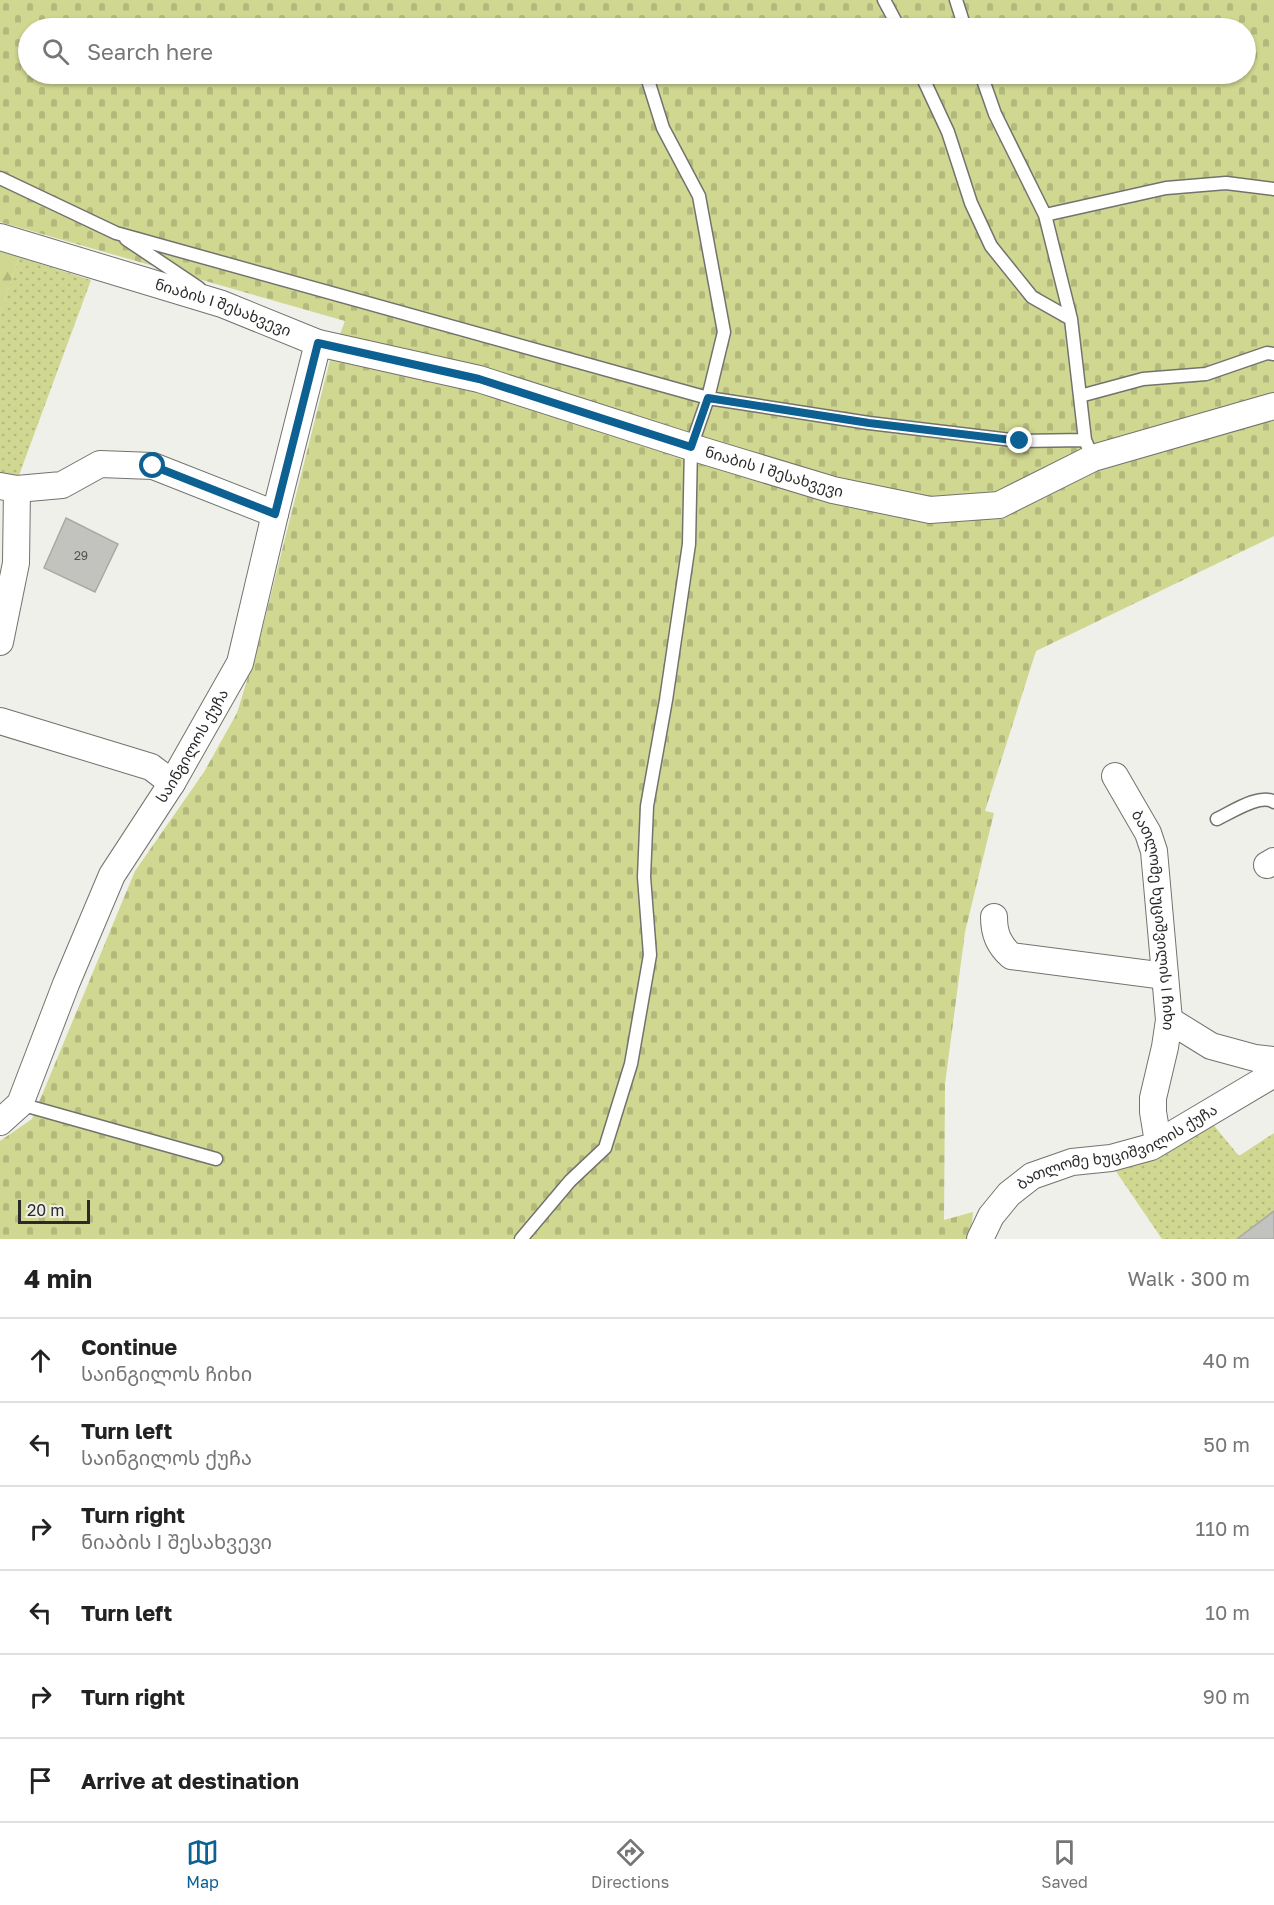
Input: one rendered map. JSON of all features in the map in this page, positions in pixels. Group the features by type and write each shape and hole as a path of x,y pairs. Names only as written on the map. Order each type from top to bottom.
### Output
{"street":[{"name":"ნიაბის I შესახვევი","path":"0,237 222,304 318,343 479,379 833,490 930,510 999,505 1089,449 1274,406"},
{"name":"საინგილოს ქუჩა","path":"0,1122 20,1104 66,984 112,875 172,783 240,663 318,343"},
{"path":"0,642 16,563 9,487 62,485 100,464 153,466 275,514"},
{"path":"1,728 151,767 172,783"},
{"name":"ბათლომე ხუციშვილის I ჩიხი","path":"1115,776 1148,833 1154,851 1169,1020 1153,1098 1158,1142"},
{"path":"994,917 997,940 1011,956 1165,976"},
{"path":"1169,1020 1210,1046 1255,1058 1274,1060"},
{"name":"ბათლომე ხუციშვილის ქუჩა","path":"980,1239 991,1216 1009,1194 1032,1176 1072,1162 1111,1158 1151,1147 1274,1074"}],"lane":[{"path":"884,0 894,18"},
{"path":"956,0 962,18"},
{"path":"521,1239 570,1181 605,1148 631,1064 650,955 644,877 647,806 666,700 689,544 691,447 708,398 724,332 699,196 663,128 649,84"},
{"path":"926,84 948,132 971,202 991,246 1032,297 1071,319"},
{"path":"116,233 708,398 869,423 1089,449 1071,319 1044,215 995,114 984,84"},
{"path":"0,178 116,233 222,304"},
{"path":"1044,215 1166,188 1226,183 1274,189"},
{"path":"1080,396 1143,379 1206,374 1267,353 1274,354"},
{"path":"1217,819 1261,798 1274,802"},
{"path":"20,1104 216,1159"}],"green space":[{"path":"0,0 1274,0 1274,536 1036,651 985,811 994,813 965,932 945,1084 944,1220 973,1212 970,1239 0,1239 0,1141 32,1119 135,871 204,772 237,713 261,634 330,360 345,321 0,222"},
{"path":"0,251 19,257 0,314"},
{"path":"19,257 91,280 18,478 0,475 0,314"},
{"path":"1211,1122 1239,1156 1274,1133 1274,1212 1236,1239 1162,1239 1113,1167"}],"building":[{"path":"66,518 118,544 95,592 44,568"},
{"path":"1274,1211 1274,1239 1237,1239"}],"route":[{"path":"153,466 275,514 318,343 479,379 691,447 708,398 869,423 1020,441"}]}
